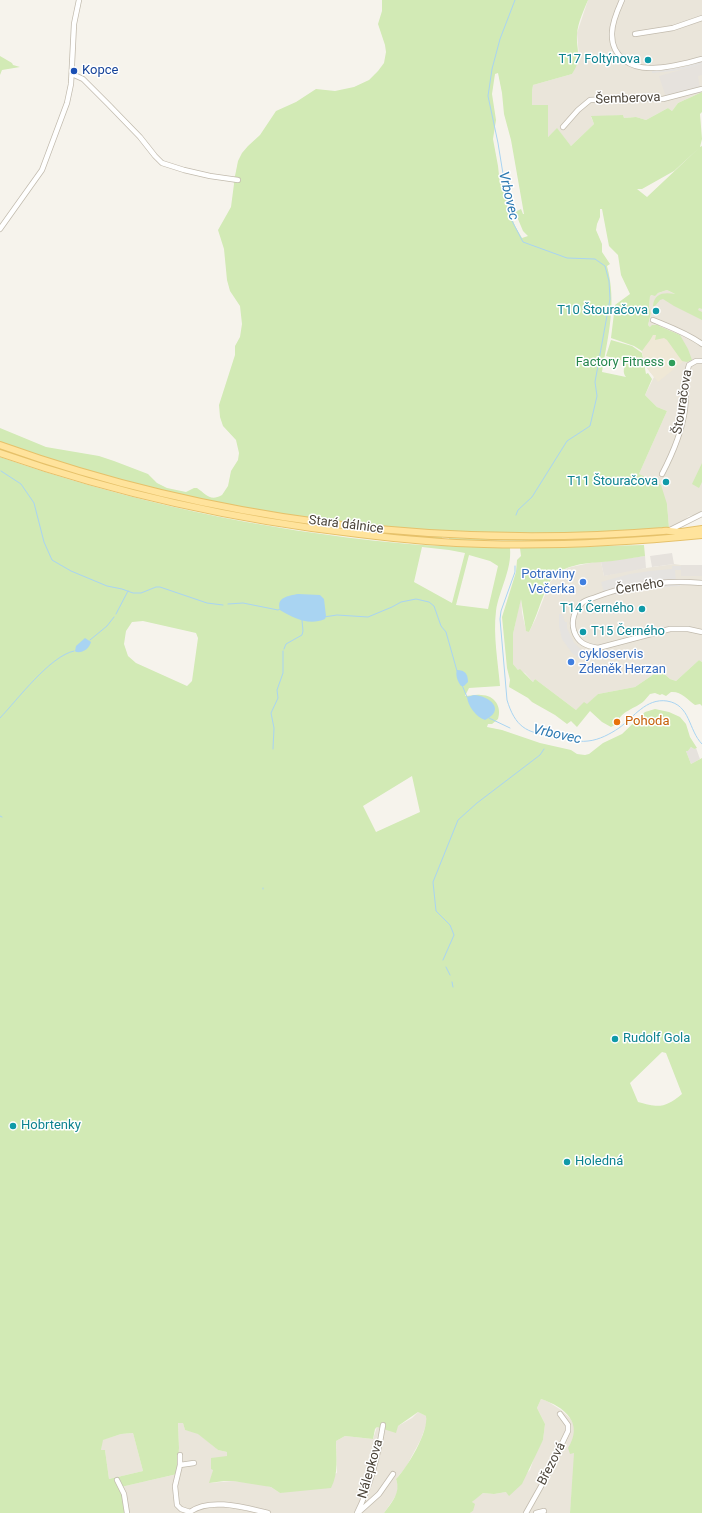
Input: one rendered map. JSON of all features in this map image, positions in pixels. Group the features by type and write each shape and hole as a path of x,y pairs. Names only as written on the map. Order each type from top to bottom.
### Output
{"main road":[{"name":"Stará dálnice","path":"0,445 56,465 176,497 292,519 392,531 525,537 615,535 670,530 680,532 702,529"},
{"name":"Stará dálnice","path":"0,453 114,489 176,505 290,526 392,538 482,544 506,544 608,542 702,535"},
{"path":"54,471 56,465"}],"street":[{"path":"0,229 42,170 69,97 72,74 74,24 79,0"},
{"path":"622,0 612,31 616,51 625,61 635,66 653,68 680,65 702,59"},
{"path":"635,34 676,27 702,18"},
{"path":"72,74 82,79 108,104 162,163 210,176 238,180"},
{"name":"Šemberova","path":"563,126 590,100 624,98 663,99 702,89"},
{"path":"653,320 686,334 702,344"},
{"name":"Štouračova","path":"662,474 680,433 685,408 686,372 688,365 696,361 702,361"},
{"path":"670,530 702,514"},
{"path":"670,538 680,532 686,523"},
{"name":"Černého","path":"702,583 680,582 643,584 609,592 582,602 573,617 574,630 579,640 587,646 598,648 670,629 688,629 702,632"},
{"name":"Březová","path":"526,1513 544,1481 568,1431 568,1425 560,1414"},
{"name":"Nálepkova","path":"357,1513 366,1495 373,1473 383,1425"},
{"path":"180,1455 180,1465 175,1486 177,1506 181,1509 190,1513 200,1507 229,1505 268,1513"},
{"path":"180,1465 194,1462"},
{"name":"Nálepkova","path":"357,1513 379,1494 393,1474"},
{"path":"117,1480 124,1494 127,1513"},
{"path":"536,1513 544,1511"}],"shaded area":[{"path":"588,0 702,0 702,92 678,103 672,111 668,108 646,120 636,117 624,118 623,115 591,117 594,124 571,146 557,129 548,137 532,105 532,92 533,85 572,74 579,56 577,33"},
{"path":"702,61 702,64 693,67 652,73 652,71 684,67"},
{"path":"702,64 702,75 698,76 700,88 666,97 659,76"},
{"path":"667,290 702,309 702,514 689,516 679,524 669,528 667,504 639,474 667,411 657,407 645,395 654,377 646,367 642,351 650,327 648,325 651,313 649,309 650,296"},
{"path":"650,327 690,356 658,382 646,367 642,351"},
{"path":"672,553 674,564 652,567 650,556"},
{"path":"645,556 646,568 604,576 601,562"},
{"path":"595,562 601,562 604,576 625,571 674,564 681,565 681,576 702,576 702,662 699,660 676,681 670,679 660,670 635,687 598,694 587,705 576,710 535,679 533,682 525,673 518,670 513,664 513,634 521,597 522,613 526,630 529,632 550,582 563,570"},
{"path":"681,565 702,565 702,576 681,576"},
{"path":"672,566 681,566 681,570 675,570 676,583 680,584 680,586 649,588 649,586 641,587 641,589 615,595 613,589 604,592 601,582 630,574 672,569"},
{"path":"559,614 562,614 565,622 567,622 567,628 574,643 583,651 581,659 572,653 562,639 559,626"},
{"path":"691,747 694,749 696,748 700,759 691,764 686,751 688,751"},
{"path":"541,1399 561,1410 571,1419 574,1425 574,1464 570,1513 470,1513 473,1511 472,1502 477,1497 483,1493 494,1494 506,1492 530,1470 536,1452 543,1440 545,1424 537,1408"},
{"path":"418,1412 426,1416 427,1422 421,1439 406,1467 396,1479 398,1486 397,1494 384,1513 126,1513 121,1487 177,1474 179,1448 178,1422 183,1423 185,1430 198,1433 218,1450 227,1452 227,1456 213,1470 210,1483 233,1481 259,1484 271,1487 280,1493 337,1473 336,1441 345,1436 373,1439 377,1427 384,1429 398,1426 412,1418"},
{"path":"133,1433 143,1471 109,1479 105,1450 101,1450 102,1440 121,1434"}],"green space":[{"path":"382,0 588,0 581,16 577,34 578,59 572,74 533,85 532,92 532,105 548,105 548,137 557,128 571,146 594,124 591,116 623,115 624,118 636,117 646,120 668,108 672,111 678,103 702,92 702,112 700,114 702,139 700,147 702,146 702,309 699,308 698,310 702,312 702,320 663,299 653,306 655,298 660,294 675,294 667,290 658,293 655,296 650,296 649,308 651,313 648,325 650,327 652,325 659,325 680,335 692,360 687,362 682,361 667,340 664,338 655,340 656,335 653,335 642,351 634,346 611,338 615,305 630,294 621,275 618,255 609,246 602,209 600,209 600,217 596,230 602,244 602,252 610,264 607,266 610,280 611,306 609,332 602,372 626,377 624,370 627,362 606,356 611,340 632,346 642,353 646,374 648,373 652,379 645,395 657,407 667,411 639,474 661,485 667,504 669,528 615,532 525,535 392,528 292,516 177,495 57,462 0,442 0,428 46,447 99,456 114,461 148,474 157,483 167,488 186,492 197,488 206,495 214,498 222,495 228,486 231,471 238,460 239,453 236,440 223,426 220,417 219,405 235,355 235,346 240,337 242,324 240,306 230,291 227,280 224,249 218,230 231,207 234,184 233,178 235,176 238,161 242,153 260,135 276,111 296,102 316,89 335,91 354,87 369,80 378,71 384,63 386,52 378,24 382,11","holes":["498,73 504,114 511,140 524,214 521,209 515,212 523,231 528,236 522,238 515,226 507,205 507,193 503,184 500,184 493,139 496,120 492,94 495,74","699,148 647,197 637,189 642,189 674,171"]},
{"path":"0,56 13,65 20,67 2,70 0,75"},
{"path":"0,457 97,488 147,501 246,522 398,543 510,548 509,564 496,611 495,620 495,639 500,686 469,688 465,696 477,695 494,699 499,710 498,719 492,724 488,724 487,727 502,730 540,743 571,750 577,754 585,755 589,754 603,743 622,734 645,712 655,709 669,712 680,717 686,724 690,737 697,748 694,749 691,747 688,751 686,751 691,764 702,758 702,1513 570,1513 574,1453 570,1454 568,1448 574,1431 573,1424 570,1417 564,1411 550,1402 541,1399 537,1408 545,1424 543,1440 522,1484 509,1496 506,1492 494,1494 483,1493 472,1502 475,1504 473,1511 470,1513 384,1513 397,1493 396,1479 406,1467 421,1440 426,1423 426,1416 418,1412 398,1426 396,1433 377,1427 375,1429 373,1439 345,1436 336,1441 336,1471 331,1488 280,1493 271,1487 233,1481 209,1483 213,1470 211,1469 211,1458 227,1456 227,1452 218,1450 198,1434 185,1430 183,1423 178,1423 179,1448 177,1474 121,1487 126,1513 0,1513","holes":["422,547 465,553 452,603 414,582","469,555 490,561 498,566 488,609 456,605","143,621 196,633 198,638 192,681 187,686 136,663 128,656 124,644 126,631 132,622","412,776 420,812 376,832 363,806","662,1052 666,1053 682,1094 671,1102 662,1106 638,1102 630,1083","133,1433 143,1471 109,1479 105,1450 101,1450 103,1440 121,1434"]},
{"path":"702,463 702,482 699,488 692,484"},
{"path":"68,472 223,510 225,512 145,494"},
{"path":"236,512 339,527 442,537 442,539 315,527 234,514"},
{"path":"669,534 669,536 564,541 449,540 449,538 543,539"},
{"path":"644,545 645,556 580,564 559,572 549,583 529,632 526,631 521,599 513,634 513,664 533,682 535,679 576,710 584,702 587,704 598,694 635,687 660,670 670,679 676,681 699,660 702,662 702,706 700,704 695,705 684,696 675,692 671,692 666,696 655,693 650,694 640,704 624,713 617,724 611,727 602,722 590,711 577,727 571,721 567,724 509,687 510,680 507,668 502,617 516,572 517,560 521,556 520,548"}],"water":[{"path":"298,594 320,595 324,599 325,619 313,622 301,620 280,610 279,606 281,600"},
{"path":"85,638 91,642 89,647 83,651 76,652 76,646"},
{"path":"457,670 464,672 467,675 468,682 464,686 461,686 458,680 456,674"},
{"path":"474,695 490,701 495,708 491,716 485,720 473,711 469,704 467,697"}],"waterway":[{"name":"Vrbovec","path":"515,0 500,39 492,69 488,96 498,143 510,217 523,242 567,258 595,259 605,266 609,281 610,299 595,382 597,396 590,426 567,441 532,497 518,510 516,515"},
{"path":"1,471 21,484 34,503 44,542 52,560 71,571 107,586 133,593 141,593 156,587 160,587 207,603 223,605"},
{"name":"Vrbovec","path":"515,566 515,572 501,611 500,619 507,700 514,716 523,727 536,733 579,741 588,741 600,738 616,730 647,705 653,702 667,701 675,703 681,707 697,738 702,744"},
{"path":"116,614 128,591"},
{"path":"324,617 337,615 368,617 401,602 416,599 429,602 434,606 441,626 446,632 457,671"},
{"path":"228,604 243,603 278,610 280,609"},
{"path":"90,640 107,626 114,617"},
{"path":"284,649 286,644 302,635 302,620"},
{"path":"0,718 45,669 55,661 74,651"},
{"path":"273,749 274,728 271,713 278,698 277,690 283,673 283,651"},
{"path":"462,685 467,697"},
{"path":"489,718 510,728"},
{"path":"443,960 454,935 450,925 436,911 433,882 458,820 477,803 540,755 544,749"},
{"path":"446,967 450,975"},
{"path":"452,982 453,987"}],"place":[{"name":"T17 Foltýnova","path":"648,60"},
{"name":"Kopce","path":"74,71"},
{"name":"T10 Štouračova","path":"656,311"},
{"name":"Factory Fitness","path":"672,363"},
{"name":"T11 Štouračova","path":"666,482"},
{"name":"Potraviny Večerka","path":"583,582"},
{"name":"T14 Černého","path":"642,609"},
{"name":"T15 Černého","path":"583,632"},
{"name":"cykloservis Zdeněk Herzan","path":"571,662"},
{"name":"Pohoda","path":"617,722"},
{"name":"Rudolf Gola","path":"615,1039"},
{"name":"Hobrtenky","path":"13,1126"},
{"name":"Holedná","path":"567,1162"}]}
